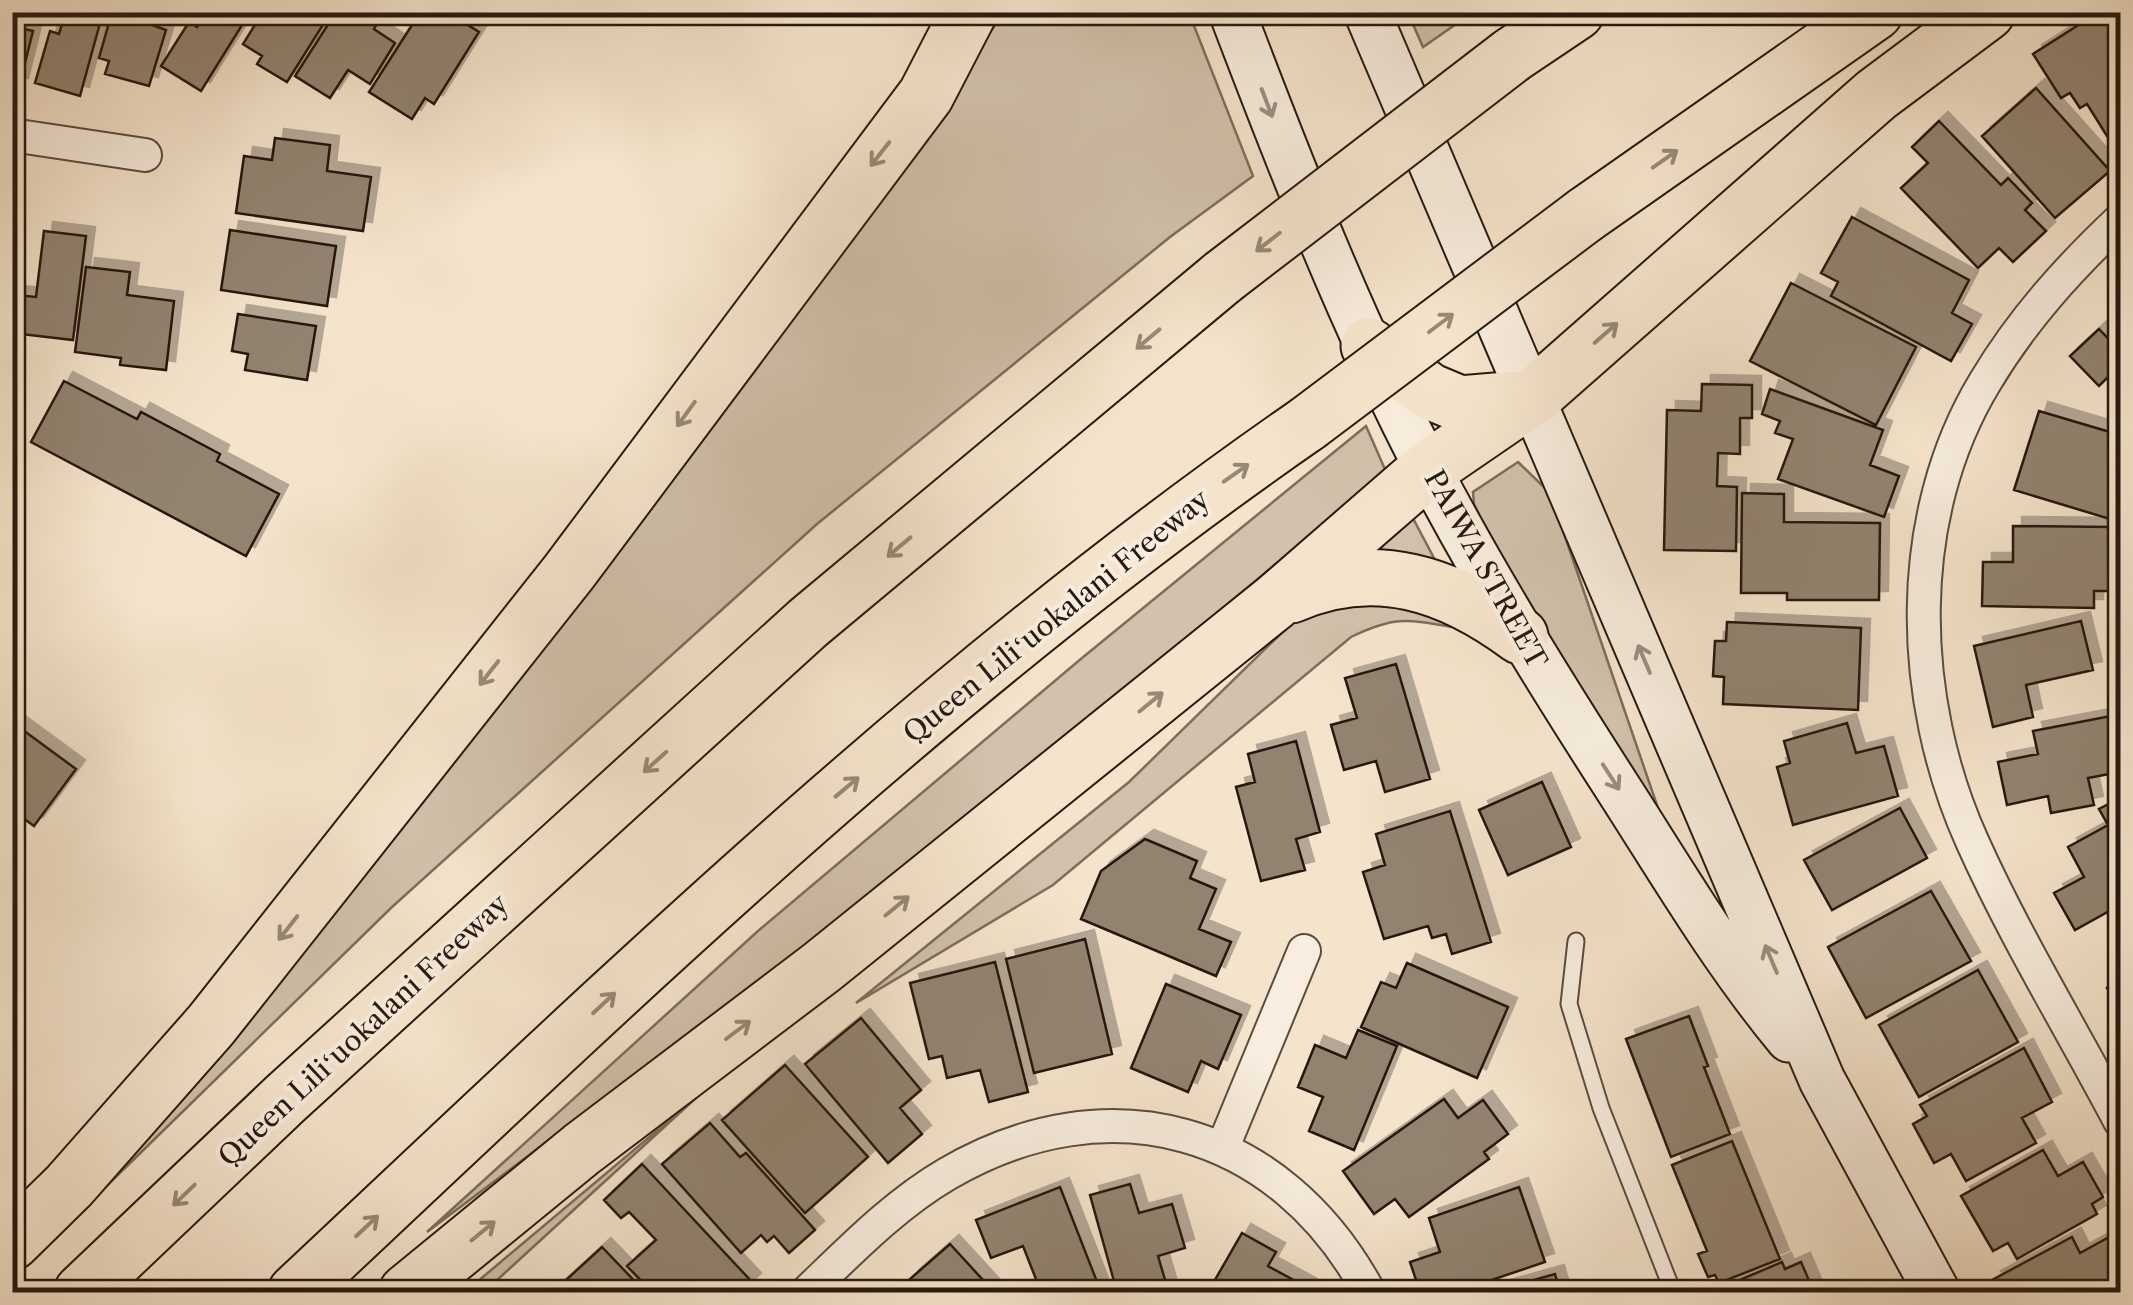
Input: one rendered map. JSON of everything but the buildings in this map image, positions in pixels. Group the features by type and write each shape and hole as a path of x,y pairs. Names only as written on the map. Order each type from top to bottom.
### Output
{"highway":[{"path":"926,95 968,12"},
{"path":"12,1242 69,1186 211,1026 569,572 989,12"},
{"name":"Queen Liliʻuokalani Freeway","path":"82,1292 285,1099 808,623 1223,277 1512,55 1576,12"},
{"name":"Queen Liliʻuokalani Freeway","path":"296,1292 668,942 831,800 1188,506 1306,424 1586,215 1875,12"},
{"path":"407,1292 582,1149 822,967 1275,602 1428,469 1533,397 1876,95 1986,12"},
{"path":"1369,346 1429,390 1460,404 1533,397"},
{"path":"1275,602 1319,583 1351,578 1401,580 1458,596 1520,636"}],"main road":[{"name":"PAIWA STREET","path":"1232,12 1272,119 1369,346 1428,469 1520,636 1741,982 1822,1080"},
{"name":"PAIWA STREET","path":"1367,12 1822,1080 1937,1292"}],"street":[{"path":"12,135 145,155"},
{"path":"2120,220 2068,270 2020,327 1983,385 1938,494 1923,616 1930,697 1945,767 1971,838 2120,1121"},
{"path":"1222,1147 1304,951"},
{"path":"807,1292 899,1207 944,1175 989,1152 1045,1132 1096,1126 1142,1128 1192,1137 1222,1147 1267,1174 1299,1199 1333,1236 1369,1292"}],"lane":[{"path":"1576,941 1569,1004 1601,1108 1673,1292"}],"shaded area":[{"path":"1004,13 1189,13 1253,176 1170,237 817,524 392,907 83,1209 842,236"},
{"path":"1408,13 1472,13 1423,47"},
{"path":"1366,426 1391,483 1318,529 895,880 427,1232 758,931"},
{"path":"1518,462 1545,488 1558,516 1660,814 1494,548 1474,504 1473,492"},
{"path":"1407,507 1435,560 1416,556 1347,559"},
{"path":"1335,601 1395,606 1452,627 1400,621 1378,625 1351,637 1053,885 856,1003 1129,782 1299,616"},
{"path":"697,1097 484,1292 465,1292"}]}
